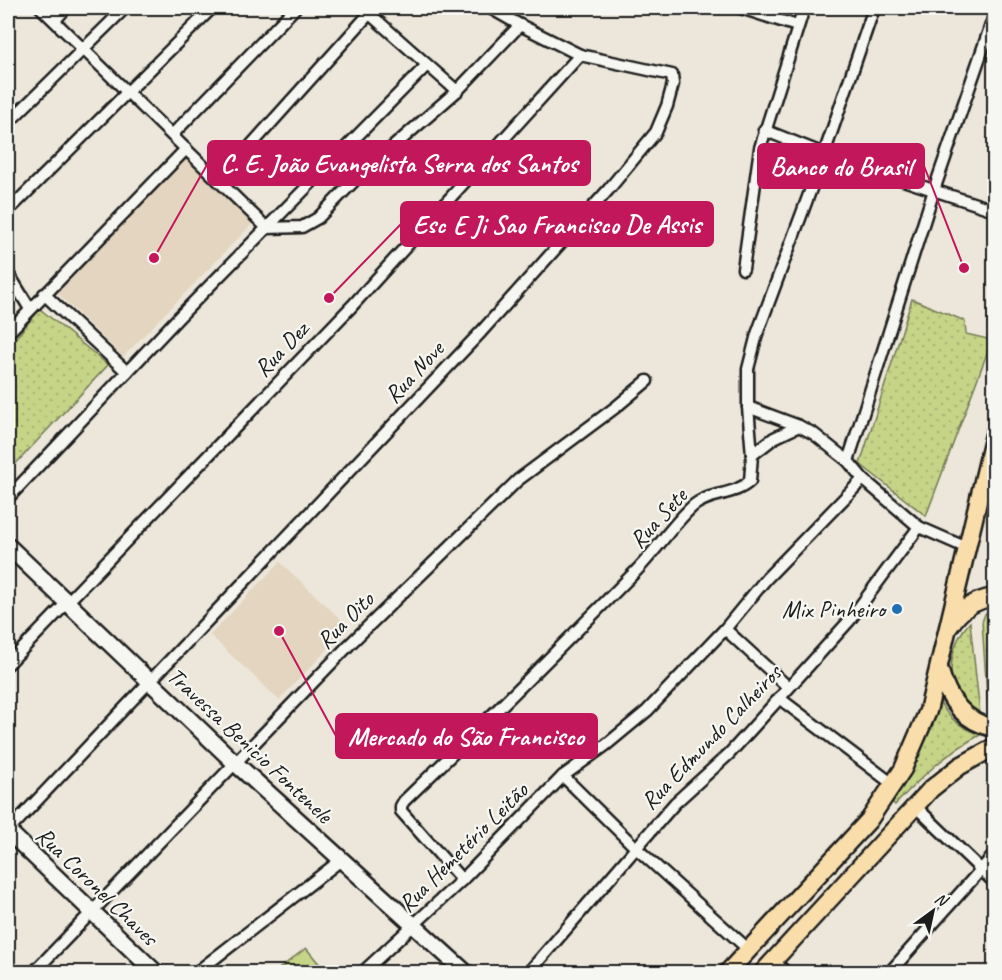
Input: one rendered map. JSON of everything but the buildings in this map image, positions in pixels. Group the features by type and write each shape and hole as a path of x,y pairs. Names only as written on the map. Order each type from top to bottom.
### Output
{"main road":[{"path":"728,972 869,820 894,785 918,738 928,711 994,435"},
{"path":"948,630 964,610 974,603 994,597"},
{"path":"939,667 946,690 960,710 975,722 994,728"},
{"path":"774,969 915,806 944,777 994,747"}],"street":[{"path":"41,8 267,228 302,227 318,218 355,180 457,91 520,25"},
{"path":"55,20 66,8"},
{"path":"8,123 125,8"},
{"path":"13,206 212,8"},
{"path":"172,135 295,8"},
{"path":"490,8 580,55"},
{"path":"741,8 797,26"},
{"path":"742,269 764,130 804,8"},
{"name":"Rua Sete","path":"462,880 401,811 404,801 503,706 649,558 690,509 704,498 740,488 750,481 752,455 748,369 757,334 824,154 874,8"},
{"path":"219,181 366,11 457,91"},
{"path":"848,461 934,190 994,16"},
{"name":"Rua Nove","path":"8,831 481,332 609,189 656,132 667,106 673,77 580,55"},
{"name":"Rua Dez","path":"8,664 352,306 580,55"},
{"path":"8,498 127,372 428,65"},
{"path":"764,130 824,154 994,210"},
{"path":"8,333 186,149"},
{"path":"8,273 30,309"},
{"path":"45,294 127,372"},
{"name":"Rua Oito","path":"34,972 349,645 518,480 647,381"},
{"path":"748,407 814,434 848,461 864,479 919,526 967,548"},
{"path":"752,455 774,438 799,426"},
{"name":"Rua Hemetério Leitão","path":"363,972 462,880 563,776 647,711 725,629 766,579 864,479"},
{"name":"Rua Edmundo Calheiros","path":"529,972 675,803 729,754 849,621 919,526"},
{"name":"Travessa Benicio Fontenele","path":"8,546 234,762 465,972"},
{"path":"725,629 788,687"},
{"path":"779,698 894,785"},
{"path":"563,776 636,848 749,950"},
{"path":"915,806 994,882"},
{"name":"Rua Coronel Chaves","path":"8,831 155,972"},
{"path":"890,972 994,855"},
{"path":"197,972 341,860"}],"shaded area":[{"path":"186,158 253,223 123,357 56,292"},
{"path":"280,562 349,627 279,700 210,635"}],"green space":[{"path":"912,299 965,321 966,334 992,340 926,516 860,464"},
{"path":"40,309 108,365 9,471 8,347"},
{"path":"994,612 994,716 988,709 982,622 985,614"},
{"path":"970,622 980,714 961,699 952,680 954,649"},
{"path":"939,700 956,722 980,735 935,766 895,805 892,802 929,731"},
{"path":"306,948 326,972 275,972"}],"place":[{"name":"C. E. João Evangelista Serra dos Santos","path":"154,258"},
{"name":"Banco do Brasil","path":"964,268"},
{"name":"Esc E Ji Sao Francisco De Assis","path":"329,298"},
{"name":"Mix Pinheiro","path":"897,609"},
{"name":"Mercado do São Francisco","path":"279,631"}]}
